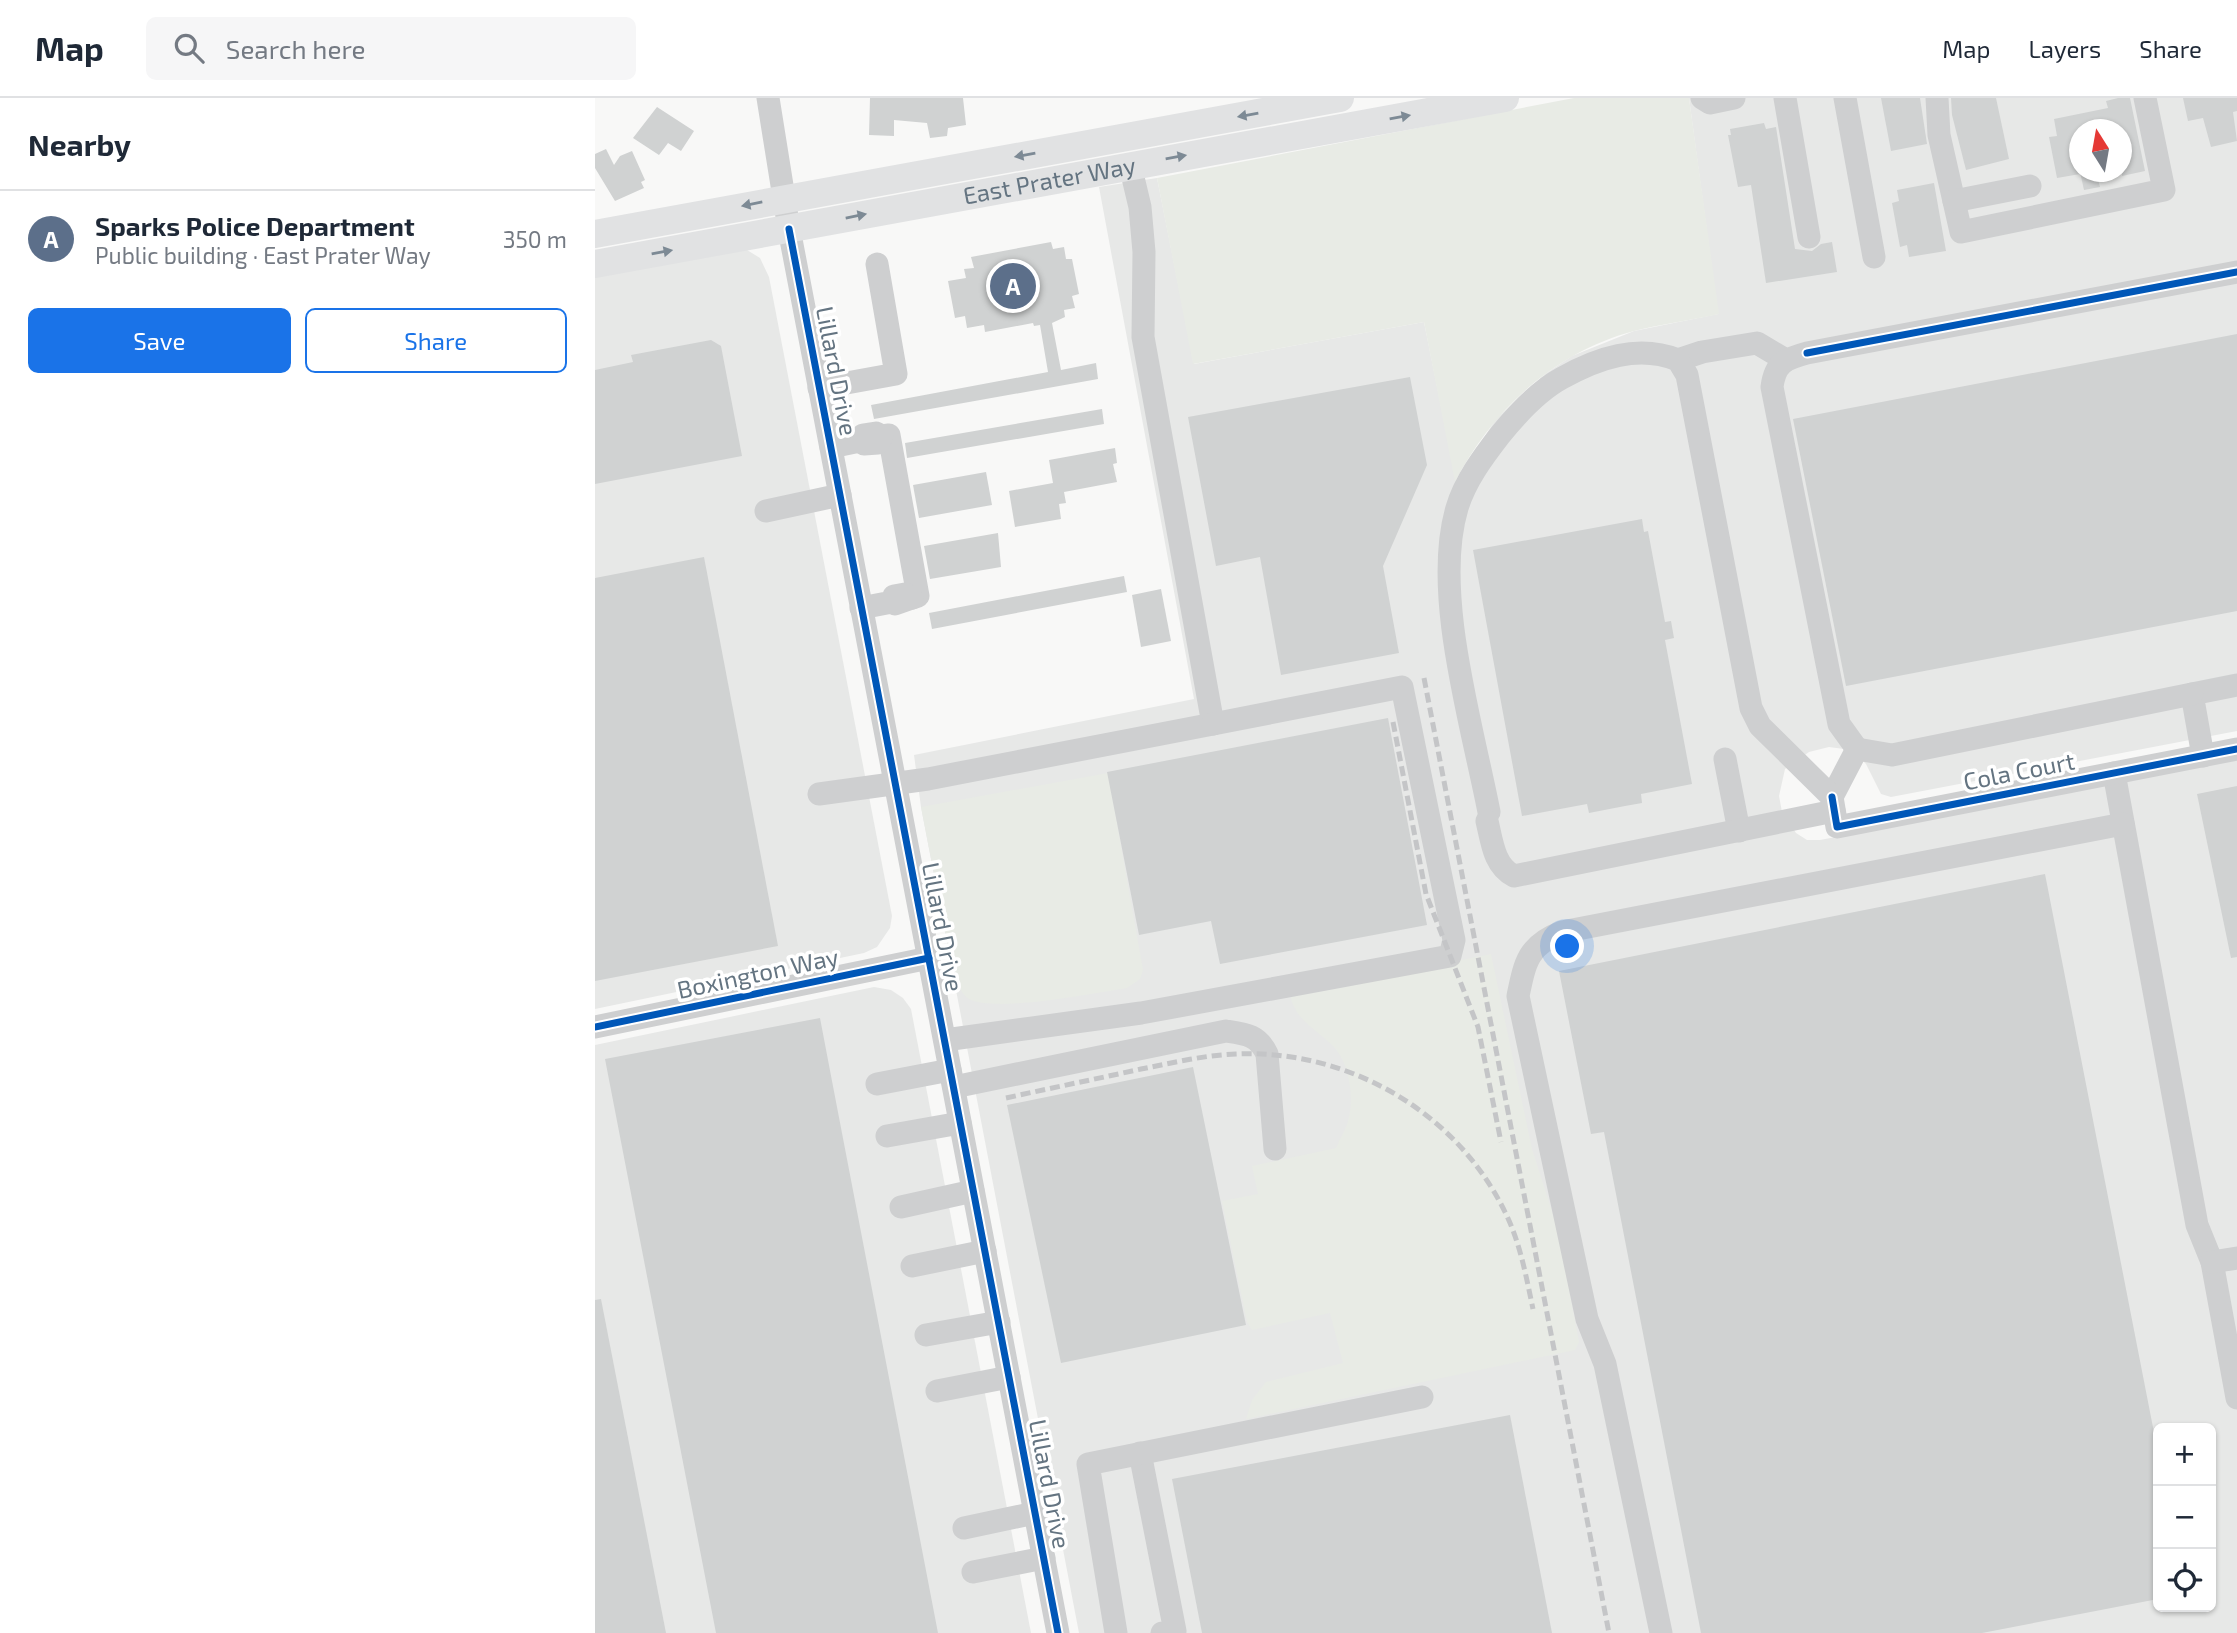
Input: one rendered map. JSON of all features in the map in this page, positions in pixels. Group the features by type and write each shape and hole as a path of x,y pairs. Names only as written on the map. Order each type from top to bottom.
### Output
{"main road":[{"name":"East Prater Way","path":"595,234 1340,98"},
{"name":"East Prater Way","path":"595,264 1505,98"}],"street":[{"name":"Lillard Drive","path":"768,98 783,198 1058,1633"},
{"path":"1702,98 1710,103 1734,98"},
{"path":"1785,98 1809,237"},
{"path":"1845,98 1874,257"},
{"path":"1937,98 1939,135 1961,232 2164,190 2145,98"},
{"path":"1130,165 1140,207 1145,252 1143,337 1213,724"},
{"path":"1954,201 2030,186"},
{"path":"819,388 896,374 877,264"},
{"path":"2237,272 1807,352 1784,359 1774,371 1772,387 1839,724 1857,749 1892,755 2237,685"},
{"path":"1784,359 1757,343 1702,352 1678,360 1646,352 1592,361 1553,383 1515,416 1479,462 1457,506 1448,552 1450,597 1496,858 1504,871 1514,876 1739,831 1833,804"},
{"path":"1678,360 1687,375 1751,708 1760,726 1833,804"},
{"path":"831,447 889,435 918,596 861,608"},
{"path":"766,511 840,495"},
{"path":"818,794 928,779 1402,687 1454,940 1450,956 1127,1015 945,1040"},
{"path":"2192,694 2203,756"},
{"path":"1833,804 1857,749"},
{"name":"Cola Court","path":"1833,804 1837,827 2237,749"},
{"path":"1725,759 1739,831"},
{"path":"2114,773 2197,1224 2228,1303 2237,1398"},
{"path":"1661,1633 1605,1364 1587,1319 1518,996 1525,960 1544,939 1562,933 2123,824"},
{"name":"Boxington Way","path":"595,1027 929,958"},
{"path":"877,1084 952,1078 1226,1031 1249,1034 1261,1042 1267,1054 1275,1149"},
{"path":"887,1136 961,1123"},
{"path":"901,1207 974,1191"},
{"path":"912,1266 985,1251"},
{"path":"2212,1262 2237,1258"},
{"path":"926,1335 999,1322"},
{"path":"937,1391 1009,1377"},
{"path":"1116,1633 1088,1464 1422,1397"},
{"path":"1140,1453 1175,1631 1162,1633"},
{"path":"964,1528 1035,1513"},
{"path":"973,1572 1044,1558"}],"shaded area":[{"path":"1574,98 1689,98 1719,314 1634,331 1578,353 1552,369 1529,387 1487,431 1455,482 1424,322 1193,364 1157,178"},
{"path":"1689,98 2237,98 2237,731 1891,797 1881,794 1866,764 1857,755 1844,749 1829,747 1809,752 1785,769 1779,796 1782,812 1796,833 1807,840 1820,840 2237,760 2237,1633 1079,1633 921,807 914,755 1194,699 1099,187 1157,178 1194,364 1424,322 1456,481 1496,419 1545,374 1572,356 1634,331 1718,314"},
{"path":"747,250 760,258 769,277 892,916 890,928 877,947 864,953 595,1009 595,273"},
{"path":"1108,773 1143,970 1140,979 1127,988 1046,1001 1000,1004 969,999 954,977 921,807"},
{"path":"1491,954 1532,1149 1557,1227 1579,1342 1575,1350 1246,1419 1252,1400 1266,1382 1343,1363 1330,1313 1252,1330 1247,1322 1222,1201 1258,1194 1252,1166 1336,1148 1348,1121 1350,1088 1342,1059 1331,1044 1296,1011 1290,995"},
{"path":"874,987 891,990 903,998 911,1009 1031,1633 595,1633 595,1045"}],"building":[{"path":"870,98 963,98 966,125 948,128 947,136 930,138 927,123 894,120 894,136 869,135"},
{"path":"1881,98 1920,98 1927,144 1891,151"},
{"path":"1951,98 1996,98 2009,159 1966,170 1952,115"},
{"path":"2130,98 2145,171 2132,174 2132,119 2069,119 2069,176 2057,178 2049,137 2057,136 2054,119 2108,108 2106,101"},
{"path":"2183,98 2237,98 2237,111 2233,112 2237,141 2211,147 2203,118 2188,121"},
{"path":"657,107 694,131 681,151 668,143 659,155 633,138"},
{"path":"1764,123 1766,129 1776,127 1795,249 1812,251 1821,244 1832,242 1837,272 1766,283 1751,185 1738,187 1728,135 1731,135 1730,129"},
{"path":"606,149 614,165 620,156 632,151 645,180 641,182 644,188 615,201 595,168 595,154"},
{"path":"2082,182 2099,182 2100,187 2084,190"},
{"path":"1934,183 1946,251 1909,257 1907,245 1900,247 1892,203 1899,201 1897,190"},
{"path":"1051,242 1053,249 1064,247 1066,259 1072,259 1079,294 1072,296 1075,308 1064,310 1065,317 1052,323 1061,370 1096,363 1098,379 874,419 871,405 1048,372 1040,325 1034,326 1033,323 985,332 984,325 967,328 965,316 955,318 948,281 966,278 964,269 974,268 971,257"},
{"path":"2237,334 2237,611 1846,686 1793,419"},
{"path":"711,340 721,346 742,456 595,484 595,370 633,362 631,355"},
{"path":"1410,377 1427,465 1383,566 1399,653 1281,675 1260,557 1216,566 1188,417"},
{"path":"1102,409 1104,424 907,458 905,443"},
{"path":"1115,448 1117,463 1113,464 1117,482 1064,492 1066,503 1059,504 1061,519 1015,527 1009,491 1053,483 1049,460"},
{"path":"986,472 992,505 919,518 913,485"},
{"path":"1642,519 1644,532 1648,531 1665,622 1671,621 1674,638 1665,640 1692,784 1641,794 1642,803 1589,813 1587,804 1522,816 1473,550"},
{"path":"998,533 1001,567 930,579 924,546"},
{"path":"704,557 778,946 595,981 595,578"},
{"path":"1124,576 1127,592 932,629 929,613"},
{"path":"1161,589 1171,641 1141,647 1132,595"},
{"path":"1388,718 1427,925 1220,964 1211,921 1139,935 1107,772"},
{"path":"2237,786 2237,957 2231,958 2197,794"},
{"path":"2045,874 2153,1427 2153,1600 1982,1633 1701,1633 1604,1132 1591,1134 1559,971"},
{"path":"820,1018 938,1633 716,1633 605,1059"},
{"path":"1193,1067 1246,1325 1061,1363 1007,1105"},
{"path":"601,1299 666,1633 595,1633 595,1300"},
{"path":"1510,1415 1552,1633 1202,1633 1172,1479"}],"railway":[{"path":"1424,678 1609,1633"},
{"path":"1393,722 1426,894 1478,1027 1501,1142"},
{"path":"1006,1098 1176,1062 1236,1054 1277,1055 1318,1062 1357,1075 1394,1093 1428,1116 1458,1144 1484,1176 1515,1235 1533,1309"}],"cycle path":[{"path":"789,229 1058,1633"},
{"path":"1807,353 2237,272"},
{"path":"1832,797 1837,827 2237,749"},
{"path":"595,1027 929,958"}],"place":[{"name":"Sparks Police Department","path":"1013,286"}]}
